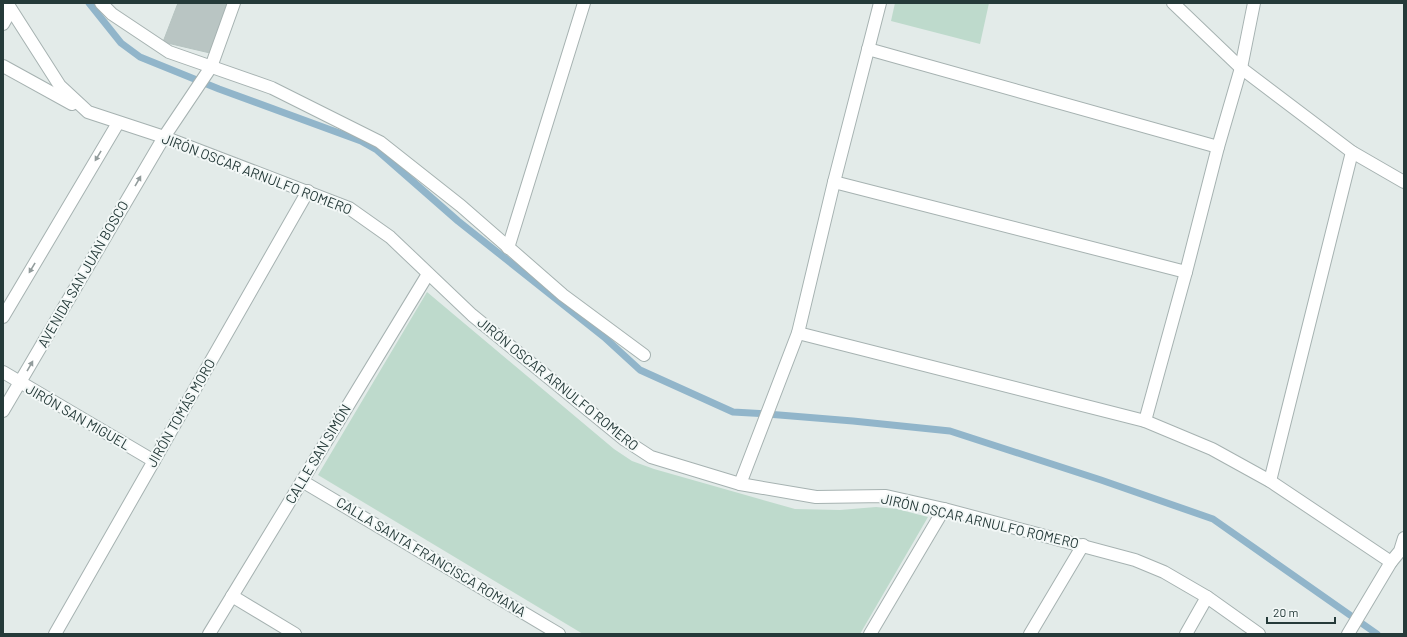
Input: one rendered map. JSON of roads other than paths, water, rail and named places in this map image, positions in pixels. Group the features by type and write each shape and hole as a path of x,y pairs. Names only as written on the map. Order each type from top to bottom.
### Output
{"street":[{"path":"101,3 112,14 169,52 272,88 380,142 461,206 563,295 644,356"},
{"name":"AVENIDA SAN JUAN BOSCO","path":"3,411 164,137 211,67 234,3"},
{"path":"508,248 584,3"},
{"path":"740,484 798,332 834,182 880,3"},
{"path":"1172,3 1241,68 1352,152 1404,182"},
{"path":"1145,421 1186,272 1218,147 1241,68 1254,3"},
{"path":"3,24 9,7"},
{"name":"JIRÓN OSCAR ARNULFO ROMERO","path":"9,7 60,86 88,112 164,137 308,191 360,214 390,237 472,315 625,440 651,457 740,484 816,498 886,496 944,509 1135,560 1157,569 1207,598 1259,634"},
{"path":"868,49 1218,147"},
{"path":"3,66 88,112"},
{"path":"3,317 118,123"},
{"path":"1270,481 1352,152"},
{"path":"834,182 1186,272"},
{"name":"JIRÓN TOMÁS MORO","path":"55,634 308,191"},
{"name":"CALLE SAN SIMÓN","path":"209,634 428,274"},
{"path":"798,332 1145,421 1212,449 1270,481 1391,562"},
{"name":"JIRÓN SAN MIGUEL","path":"3,372 154,461"},
{"name":"CALLA SANTA FRANCISCA ROMANA","path":"302,481 559,634"},
{"path":"870,634 944,509"},
{"path":"1348,634 1391,562 1402,552 1404,538"},
{"path":"1030,634 1083,545"},
{"path":"232,596 295,634"},
{"path":"1186,634 1207,598"}],"waterway":[{"path":"89,3 121,43 140,57 219,89 361,141 377,150 458,221 604,337 640,370 733,412 853,421 950,431 1101,480 1213,519 1377,634"}]}
